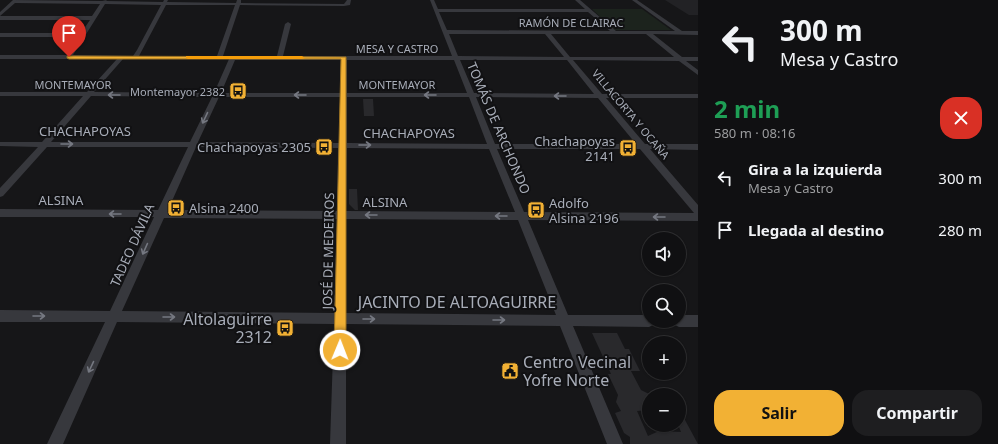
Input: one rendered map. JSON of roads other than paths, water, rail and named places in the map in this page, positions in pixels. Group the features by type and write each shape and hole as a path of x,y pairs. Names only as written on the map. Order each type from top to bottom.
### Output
{"street":[{"name":"TOMÁS DE ARCHONDO","path":"432,0 470,96 615,444"},
{"path":"577,0 614,32"},
{"path":"634,0 680,33"},
{"path":"0,16 15,1 348,3"},
{"path":"69,57 104,1"},
{"path":"135,57 140,51 165,1"},
{"path":"220,57 238,2"},
{"path":"436,10 589,11"},
{"path":"0,16 93,18"},
{"path":"279,58 288,24"},
{"name":"RAMÓN DE CLAIRAC","path":"444,32 698,33"},
{"name":"VILLACORTA Y OCAÑA","path":"546,32 698,212"},
{"path":"646,32 698,73"},
{"path":"0,35 83,35"},
{"name":"MESA Y CASTRO","path":"0,57 698,59"},
{"path":"0,65 11,57"},
{"path":"0,194 122,57"},
{"name":"TADEO DÁVILA","path":"56,444 233,58"},
{"name":"JOSÉ DE MEDEIROS","path":"338,444 344,58"},
{"name":"MONTEMAYOR","path":"0,94 698,96"},
{"name":"CHACHAPOYAS","path":"0,144 698,146"},
{"name":"ALSINA","path":"0,213 698,217"},
{"name":"JACINTO DE ALTOAGUIRRE","path":"0,316 642,321"},
{"path":"686,321 698,321"}],"place":[{"name":"Montemayor 2382","path":"238,91"},
{"name":"Chachapoyas 2305","path":"324,147"},
{"name":"Chachapoyas 2141","path":"628,148"},
{"name":"Alsina 2400","path":"176,208"},
{"name":"Adolfo Alsina 2196","path":"536,210"},
{"name":"Altolaguirre 2312","path":"285,328"},
{"name":"Centro Vecinal Yofre Norte","path":"510,371"}]}
